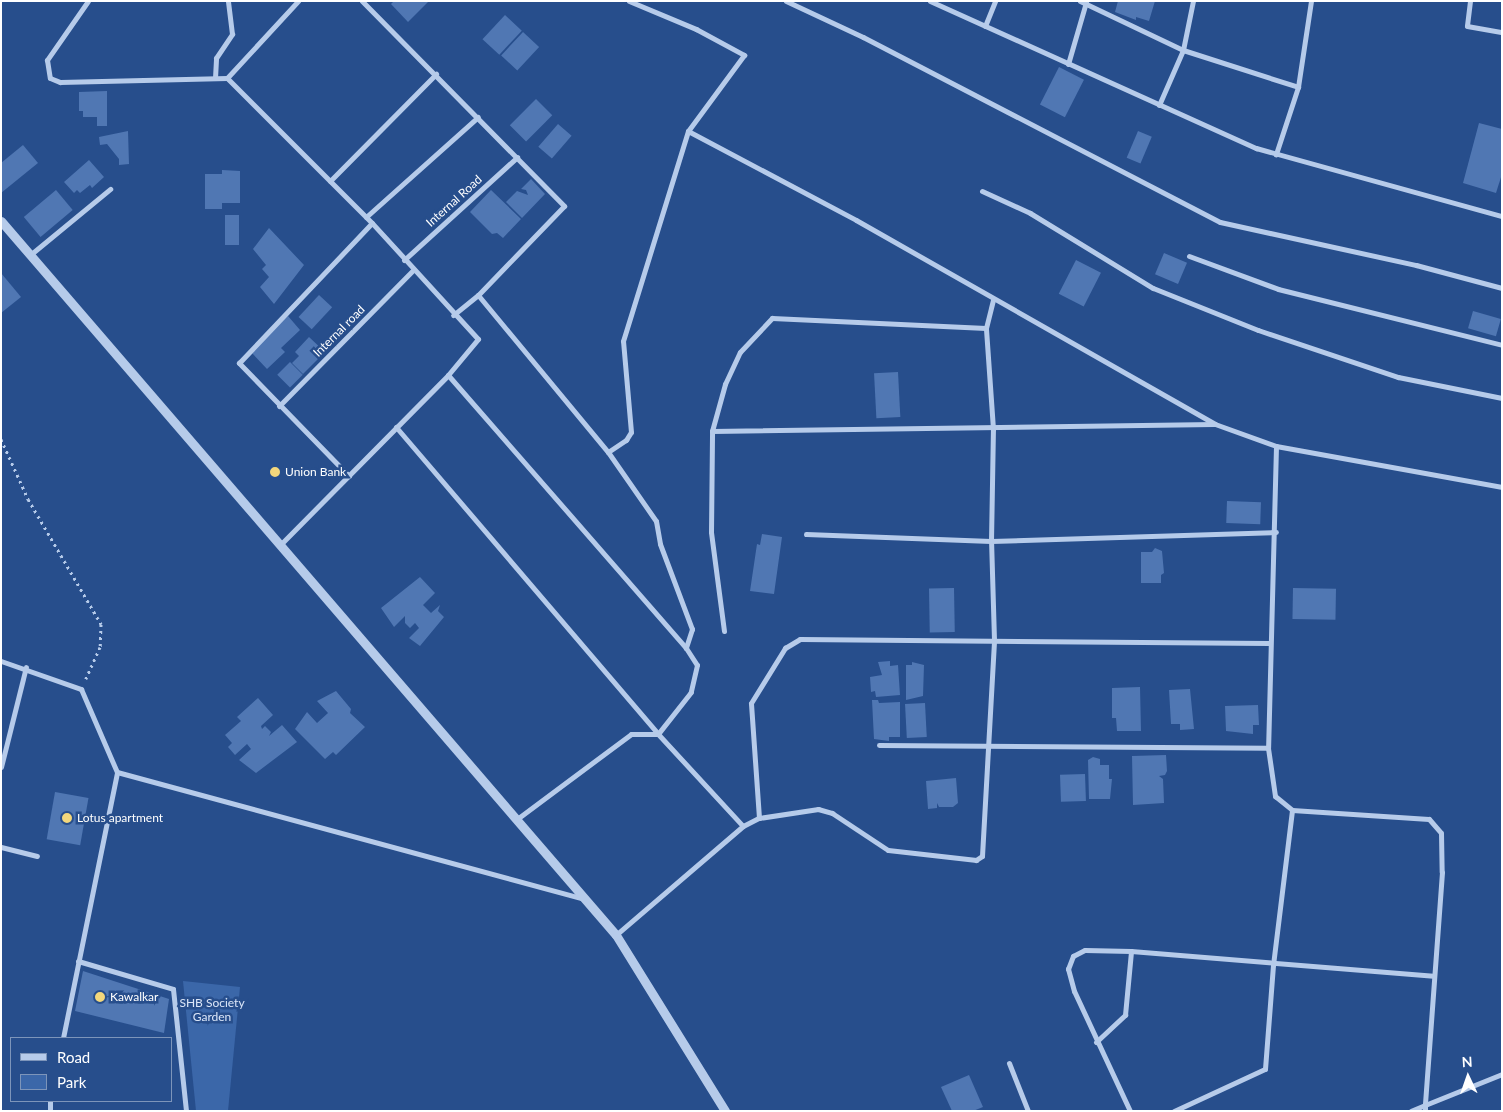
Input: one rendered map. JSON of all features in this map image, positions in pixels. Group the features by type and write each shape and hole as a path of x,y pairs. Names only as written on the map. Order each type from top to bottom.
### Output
{"street":[{"path":"88,1 50,55 46,69 50,78 60,82 227,78 372,223 453,315 478,339 448,375 280,545"},
{"path":"215,78 216,58 232,34 228,1"},
{"path":"227,78 298,1"},
{"path":"362,1 564,206 478,295 453,315"},
{"path":"608,452 626,440 631,432 623,341 688,131 744,55 696,29 629,1"},
{"path":"786,1 863,37 1220,222 1416,265 1502,288"},
{"path":"930,1 1159,105 1276,154 1502,216"},
{"path":"985,26 994,1"},
{"path":"1080,1 1183,50 1298,86"},
{"path":"1159,105 1183,50 1193,1"},
{"path":"1276,154 1298,86 1311,1"},
{"path":"1470,1 1467,26 1502,32"},
{"path":"1068,64 1086,3"},
{"path":"330,181 436,74"},
{"path":"366,217 478,118"},
{"path":"688,131 856,220 1216,424 1276,446 1502,487"},
{"name":"Internal Road","path":"404,260 517,157"},
{"path":"30,255 110,189"},
{"path":"982,191 1030,213 1153,288 1258,330 1398,377 1502,398"},
{"path":"1,221 616,935 725,1111"},
{"path":"349,476 240,367 241,357 372,223"},
{"path":"1189,256 1278,289 1502,345"},
{"name":"Internal road","path":"279,406 413,270"},
{"path":"478,295 608,452 656,521 660,544 692,628 686,648"},
{"path":"616,935 743,826 759,818 818,809 832,813 888,850 976,860 984,851 994,640 991,541 993,429 986,328 993,299"},
{"path":"724,631 711,532 712,431 725,384 740,352 772,318 986,328"},
{"path":"448,375 686,648 697,665 692,692 658,734"},
{"path":"712,431 993,429 1216,424"},
{"path":"396,427 658,734 743,826"},
{"path":"1276,446 1276,532 1269,643 1268,748 1275,796 1292,810 1429,819 1441,833 1442,872 1432,976 1425,1108"},
{"path":"806,534 991,541 1276,532"},
{"path":"759,818 751,703 792,643 800,639 1269,643"},
{"path":"1,661 26,667 81,689 117,772 63,1037"},
{"path":"1,767 26,667"},
{"path":"517,819 631,734 658,734"},
{"path":"879,744 1268,748"},
{"path":"117,772 585,898"},
{"path":"1174,1111 1265,1069 1273,965 1292,810"},
{"path":"1,847 37,856"},
{"path":"1130,1111 1096,1042 1074,991 1068,969 1073,956 1085,950 1131,951 1273,965 1432,976"},
{"path":"1096,1042 1126,1015 1131,951"},
{"path":"78,961 173,989 186,1111"},
{"path":"1009,1062 1028,1111"},
{"path":"1412,1111 1425,1108 1502,1074"}],"path":[{"path":"1,439 28,500 101,624 100,648 81,689"}],"green space":[{"name":"SHB Society Garden","path":"183,981 240,987 228,1111 196,1111"}],"building":[{"path":"394,1 429,1 408,22 391,4"},
{"path":"1118,1 1155,1 1149,21 1136,17 1136,20 1115,12"},
{"path":"505,15 522,31 499,55 482,39"},
{"path":"523,32 539,47 517,70 501,55"},
{"path":"1059,67 1084,80 1065,117 1040,104"},
{"path":"107,91 107,126 97,126 97,117 83,117 83,111 79,111 79,92"},
{"path":"536,99 552,115 526,141 510,125"},
{"path":"1479,123 1502,129 1502,174 1496,193 1463,183"},
{"path":"558,124 572,136 552,158 538,147"},
{"path":"128,131 129,164 119,165 119,159 107,144 100,145 99,137"},
{"path":"1138,131 1152,137 1140,164 1127,158"},
{"path":"23,145 38,163 1,193 1,163"},
{"path":"89,160 104,177 92,188 90,185 80,193 77,190 74,193 64,182"},
{"path":"222,170 240,171 240,203 222,203 222,209 205,209 205,174 222,174"},
{"path":"531,179 545,194 522,218 506,202 517,191 528,195 526,190 521,189"},
{"path":"56,190 73,210 41,237 24,217"},
{"path":"491,190 521,219 503,238 497,233 492,234 470,212"},
{"path":"225,215 239,215 239,245 225,245"},
{"path":"269,228 304,265 274,304 260,287 269,277 262,269 266,265 253,249"},
{"path":"1164,253 1187,263 1178,284 1155,274"},
{"path":"1076,260 1101,273 1084,307 1059,294"},
{"path":"1,273 21,297 1,313"},
{"path":"319,295 332,307 312,329 299,317"},
{"path":"1473,311 1501,319 1496,336 1468,328"},
{"path":"288,316 300,330 281,348 285,352 267,369 251,352"},
{"path":"309,337 325,352 303,374 292,363 299,356 295,352"},
{"path":"290,362 303,375 290,387 277,375"},
{"path":"898,372 900,417 876,418 874,373"},
{"path":"1227,501 1261,502 1260,524 1226,523"},
{"path":"762,534 782,537 774,594 750,591 757,544 760,545"},
{"path":"1155,548 1162,551 1164,573 1161,575 1161,583 1141,583 1141,552 1152,552"},
{"path":"420,577 435,593 423,605 431,613 440,605 438,611 444,617 420,646 409,638 419,628 415,623 410,628 405,623 405,616 394,627 381,608"},
{"path":"929,588 954,588 955,632 930,632"},
{"path":"1293,588 1336,589 1335,620 1292,619"},
{"path":"890,661 890,666 898,665 900,695 876,697 875,691 871,692 870,677 882,675 878,662"},
{"path":"912,662 924,665 923,696 906,700 906,665 912,665"},
{"path":"1140,687 1141,731 1117,731 1116,718 1112,718 1112,688"},
{"path":"1190,689 1194,729 1180,730 1180,724 1171,724 1169,690"},
{"path":"336,691 351,709 350,713 365,727 336,755 333,752 325,759 295,729 307,712 317,723 328,713 317,701"},
{"path":"258,698 273,715 261,726 262,729 265,726 271,732 269,736 282,725 297,742 256,773 239,760 251,749 247,744 235,755 228,747 232,743 225,735 241,721 237,717"},
{"path":"872,700 878,700 879,703 900,702 900,737 889,737 889,741 874,739"},
{"path":"925,703 927,737 907,738 905,704"},
{"path":"1258,705 1259,725 1253,725 1253,734 1226,731 1225,706"},
{"path":"1166,755 1167,771 1165,775 1159,776 1163,779 1164,803 1133,805 1132,756"},
{"path":"1093,757 1100,759 1100,765 1109,765 1109,779 1112,779 1110,799 1089,799 1088,760"},
{"path":"1085,774 1086,801 1061,802 1060,775"},
{"path":"956,778 958,803 953,807 939,807 937,803 937,808 928,809 926,781"},
{"name":"Lotus apartment","path":"55,792 88,798 80,845 47,839"},
{"path":"83,971 169,999 164,1033 75,1011"},
{"path":"969,1075 983,1107 973,1111 952,1111 941,1087"}],"place":[{"name":"Union Bank","path":"275,472"},
{"name":"Lotus apartment","path":"67,818"},
{"name":"Kawalkar","path":"100,997"}]}
